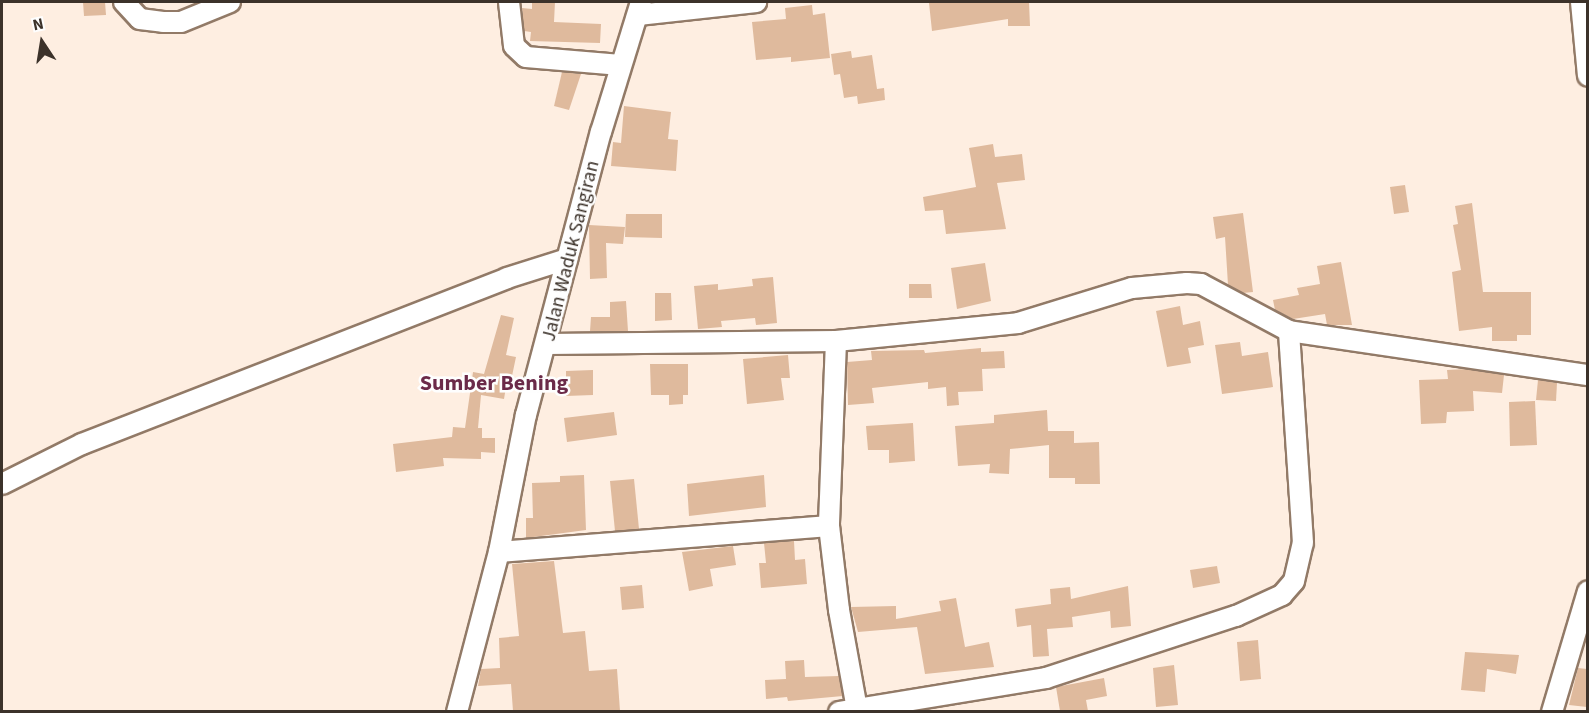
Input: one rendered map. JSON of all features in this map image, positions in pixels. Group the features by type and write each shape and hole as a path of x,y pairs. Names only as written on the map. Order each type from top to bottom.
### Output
{"street":[{"path":"124,2 140,19 163,22 181,22 230,2"},
{"path":"509,2 514,46 525,57 621,65"},
{"path":"640,8 756,2"},
{"path":"1581,2 1587,76"},
{"name":"Jalan Waduk Sangiran","path":"457,711 499,552 526,415 621,65 640,8"},
{"path":"2,484 82,444 507,278 567,259"},
{"path":"547,344 837,341 1018,323 1132,288 1186,283 1201,284 1289,331 1587,375"},
{"path":"837,341 829,526 848,710 877,709 1046,678 1236,616 1282,595 1294,581 1303,543 1289,331"},
{"path":"499,552 829,526"},
{"path":"1552,711 1587,591"}],"building":[{"path":"83,2 105,2 106,15 84,16"},
{"path":"532,2 555,2 554,22 601,24 600,43 530,41 531,32 524,31 522,8 532,9"},
{"path":"1029,2 1030,26 1008,26 1008,19 932,31 929,3"},
{"path":"812,5 813,15 825,13 830,58 791,62 791,57 756,60 752,22 786,19 785,8"},
{"path":"851,51 852,58 872,55 877,89 884,88 885,100 858,104 857,96 844,98 840,74 834,75 831,54"},
{"path":"562,72 581,74 569,110 554,106"},
{"path":"624,106 671,112 668,139 678,140 676,171 611,166 613,142 621,143"},
{"path":"993,144 995,157 1022,154 1025,180 997,183 1006,229 946,234 943,210 925,211 923,197 976,187 969,148"},
{"path":"1405,185 1409,212 1394,214 1390,187"},
{"path":"1472,203 1483,292 1531,292 1531,335 1517,335 1517,341 1492,341 1492,327 1459,331 1452,272 1461,270 1453,225 1458,224 1455,206"},
{"path":"1243,213 1253,292 1243,293 1228,285 1225,237 1216,239 1213,217"},
{"path":"626,214 662,214 662,238 625,237"},
{"path":"589,225 625,227 623,244 606,243 607,278 590,279"},
{"path":"1341,262 1352,325 1327,325 1325,314 1293,319 1275,310 1273,300 1299,295 1297,288 1320,284 1317,266"},
{"path":"985,263 991,301 957,309 951,268"},
{"path":"773,277 777,323 756,325 755,318 721,321 722,327 698,329 694,286 718,284 718,290 753,286 752,279"},
{"path":"909,284 931,284 932,298 909,298"},
{"path":"655,293 671,293 672,320 655,321"},
{"path":"626,301 628,331 590,331 591,317 610,317 610,302"},
{"path":"1180,306 1183,325 1200,321 1204,345 1188,348 1191,363 1167,367 1156,311"},
{"path":"501,315 514,318 506,355 516,357 512,376 508,375 504,399 481,395 478,428 482,428 482,438 495,438 495,453 481,452 481,459 443,458 444,466 396,472 393,444 452,437 453,427 465,428 473,372 484,374"},
{"path":"1240,342 1242,356 1268,352 1273,387 1222,394 1215,345"},
{"path":"981,348 981,352 1004,351 1005,368 982,369 983,391 958,392 959,405 947,406 946,387 928,389 928,382 872,388 874,403 848,405 847,362 872,360 871,351 924,350 925,353"},
{"path":"788,355 790,378 781,378 784,400 747,404 743,359"},
{"path":"650,364 688,364 688,395 683,395 683,404 669,405 669,395 651,395"},
{"path":"1467,369 1504,375 1502,393 1473,391 1474,411 1447,412 1446,423 1421,424 1419,380 1448,379 1447,370"},
{"path":"593,370 593,395 566,396 566,371"},
{"path":"1538,380 1557,383 1556,401 1536,400"},
{"path":"1535,401 1537,445 1510,446 1509,402"},
{"path":"1047,410 1048,431 1074,431 1074,443 1099,442 1100,484 1075,484 1075,478 1049,478 1049,445 1010,449 1009,474 989,473 990,464 958,466 955,426 994,423 994,415"},
{"path":"614,412 617,435 567,442 564,418"},
{"path":"913,423 915,461 889,463 889,450 868,450 866,426"},
{"path":"584,475 586,530 526,538 526,518 533,518 532,483 560,482 560,476"},
{"path":"764,475 766,507 689,516 687,484"},
{"path":"634,479 639,529 615,531 610,481"},
{"path":"794,541 795,560 805,559 807,584 761,588 759,563 766,563 764,543"},
{"path":"733,546 736,565 710,569 713,586 689,591 682,552"},
{"path":"554,561 563,633 585,631 589,671 617,669 620,711 513,711 511,684 478,686 481,669 500,668 499,638 519,636 512,564"},
{"path":"1217,566 1220,583 1193,588 1190,570"},
{"path":"642,585 644,608 622,610 620,587"},
{"path":"1128,586 1131,626 1111,628 1110,611 1072,617 1073,627 1047,629 1049,656 1033,657 1031,625 1017,627 1015,609 1051,604 1050,589 1070,587 1071,599"},
{"path":"956,598 965,647 989,642 994,667 925,674 917,627 858,632 851,607 896,606 896,619 941,611 939,601"},
{"path":"1258,640 1261,679 1240,681 1237,642"},
{"path":"1465,652 1519,655 1516,674 1487,669 1485,692 1461,690"},
{"path":"804,660 805,677 839,676 843,696 788,701 787,697 766,699 765,680 786,679 785,661"},
{"path":"1174,665 1178,705 1156,707 1153,668"},
{"path":"1578,668 1587,669 1587,707 1569,705"},
{"path":"1104,678 1107,696 1086,700 1088,711 1060,711 1056,687"}],"district":[{"name":"Sumber Bening","path":"494,384"}]}
